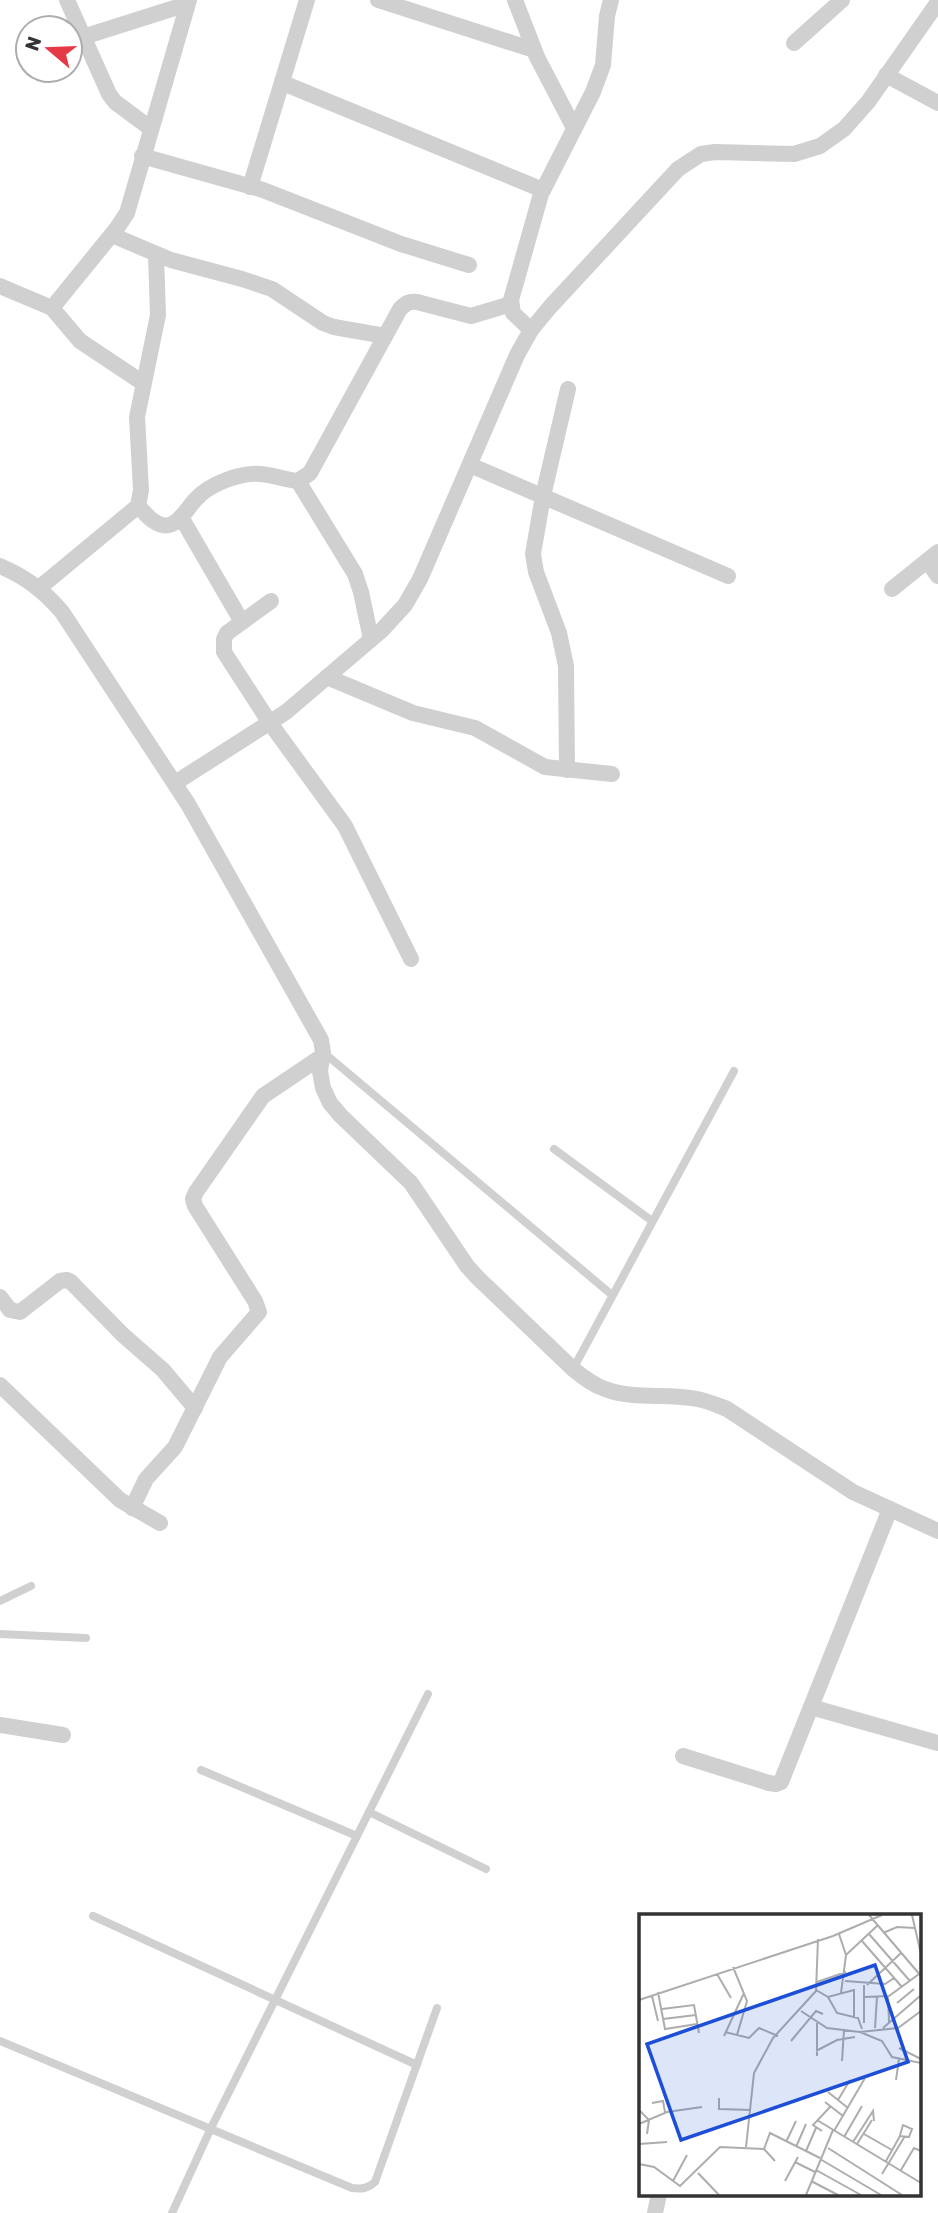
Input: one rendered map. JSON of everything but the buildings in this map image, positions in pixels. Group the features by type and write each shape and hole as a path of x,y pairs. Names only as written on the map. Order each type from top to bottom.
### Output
{"street":[{"path":"250,187 307,0"},
{"path":"378,0 534,50"},
{"path":"515,0 534,50 575,128"},
{"path":"531,330 513,313 511,304 536,208 593,92 603,65 611,0"},
{"path":"794,43 842,0"},
{"path":"84,37 188,2"},
{"path":"52,308 112,235 130,204 188,2"},
{"path":"175,783 286,712 371,639 405,605 420,579 517,355 531,330 678,169 701,154 794,154 820,146 844,130 868,102 937,4"},
{"path":"84,39 109,94 115,102 150,128"},
{"path":"886,75 938,103"},
{"path":"283,83 543,190"},
{"path":"142,156 279,196 401,244 469,265"},
{"path":"112,235 156,255 272,289 323,323 385,336"},
{"path":"39,588 138,506 141,490 136,417 158,315 156,255"},
{"path":"0,286 52,308 89,348 143,383"},
{"path":"138,506 161,526 173,524 198,496 219,483 251,474 298,481 310,473 400,309 410,301 471,316 511,304"},
{"path":"567,770 564,650 534,563 534,544 569,389"},
{"path":"470,465 728,576"},
{"path":"298,481 359,582 371,639"},
{"path":"181,516 242,622"},
{"path":"892,589 932,557 938,576"},
{"path":"0,566 26,578 62,612 175,783 321,1040 320,1071 323,1088 336,1110 411,1183 467,1266 573,1369 589,1381 606,1390 625,1394 695,1398 711,1402 727,1409 853,1492 938,1531"},
{"path":"271,601 227,633 224,652 270,723 345,826 411,959"},
{"path":"327,677 413,713 475,728 545,767 612,774"},
{"path":"132,1508 146,1479 175,1447 220,1357 260,1312 256,1301 195,1206 195,1192 263,1097 322,1054"},
{"path":"0,1297 10,1310 20,1312 60,1281 71,1282 123,1335 163,1370 195,1408"},
{"path":"0,1385 120,1500 160,1523"},
{"path":"683,1756 776,1784 781,1782 890,1509"},
{"path":"811,1707 938,1743"},
{"path":"0,1724 63,1735"}],"lane":[{"path":"322,1054 612,1295"},
{"path":"573,1369 734,1071"},
{"path":"554,1149 652,1221"},
{"path":"0,1601 31,1586"},
{"path":"0,1634 86,1639"},
{"path":"172,2213 211,2127 428,1694"},
{"path":"201,1770 357,1836"},
{"path":"369,1812 486,1869"},
{"path":"93,1916 416,2064"},
{"path":"0,2041 352,2188 362,2189 375,2182 437,2008"}]}
